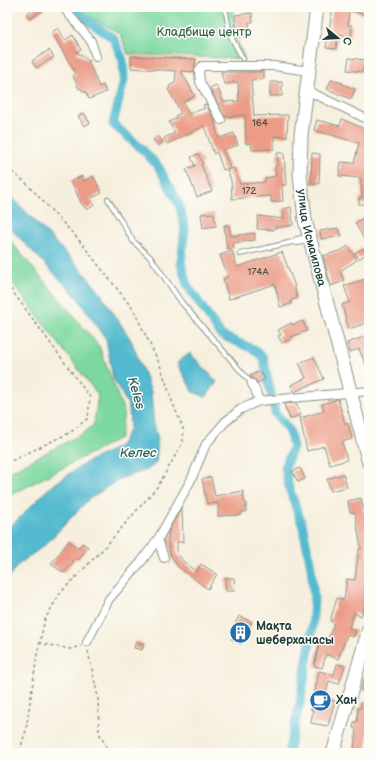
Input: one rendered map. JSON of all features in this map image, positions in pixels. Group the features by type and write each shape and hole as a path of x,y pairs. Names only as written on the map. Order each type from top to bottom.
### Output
{"main road":[{"name":"улица Исмаилова","path":"317,7 301,135 300,174 305,220 303,240 350,391 369,463"},
{"path":"333,753 365,655 369,629"}],"street":[{"path":"63,7 91,41 96,57"},
{"path":"221,120 200,82 200,68 202,66 244,61 309,71"},
{"path":"306,90 369,120"},
{"path":"252,384 259,400"},
{"path":"87,642 109,599 141,562 158,539 191,480 211,437 225,422 241,409 259,400 350,391 364,393 369,391"},
{"path":"158,539 164,558"}],"lane":[{"path":"225,7 230,35 244,61"},
{"path":"108,199 133,241 151,258 182,303 252,384"},
{"path":"240,254 303,240"}],"path":[{"path":"7,168 25,182 78,238 133,309 160,364 172,401 183,428 183,442 158,486 104,548 62,592 46,619 39,643 26,730 19,753"},
{"path":"7,284 90,397 88,418 71,432 7,463"},
{"path":"39,643 76,649 87,642 98,697 99,733 110,753"}],"green space":[{"name":"Кладбище центр","path":"78,7 232,7 236,38 245,59 128,54 120,34 81,11"},
{"path":"7,237 99,346 124,412 120,438 7,497 7,473 84,433 94,424 98,395 7,276"}],"water":[{"name":"Келес","path":"7,192 80,268 99,291 131,340 151,392 154,426 158,439 156,463 147,470 119,479 88,500 45,545 18,565 7,579 7,532 11,526 50,487 87,462 120,446 130,428 129,407 113,378 106,339 76,296 7,225"},
{"path":"190,353 217,382 206,397 193,392 177,363"}],"building":[{"path":"36,7 48,7 30,19 26,14"},
{"path":"333,7 369,7 369,16 349,10 348,25 352,25 351,37 338,35 336,49 326,48"},
{"path":"252,13 253,22 249,22 250,36 237,37 235,15"},
{"path":"58,28 65,40 73,35 81,50 76,52 88,60 99,87 103,85 106,92 89,99 85,91 83,92 81,88 79,89 73,76 76,74 52,32"},
{"path":"49,50 54,57 36,68 32,61"},
{"path":"131,56 196,59 194,72 181,71 195,96 183,102 189,114 205,108 203,105 206,104 215,121 214,122 219,138 234,133 238,145 223,150 230,168 223,170 217,152 214,154 204,126 167,144 164,138 175,133 169,122 177,118 175,116 181,113 168,89 170,88 169,86 175,83 176,71 131,68"},
{"path":"349,58 366,60 362,72 347,70"},
{"path":"221,72 264,72 264,79 251,80 254,116 288,115 287,137 274,136 274,149 252,150 251,143 246,144 245,115 225,117 210,88 216,85 224,102 239,101 238,82 224,84"},
{"path":"331,80 343,83 342,84 355,89 351,99 327,89"},
{"path":"270,82 282,82 282,96 270,96"},
{"path":"84,113 90,123 84,126 78,116"},
{"path":"342,119 369,131 369,204 359,204 359,198 362,198 361,178 339,176 341,162 354,163 359,143 314,130 317,120 340,126"},
{"path":"158,136 163,142 158,146 153,140"},
{"path":"277,153 284,153 286,185 282,185 283,201 271,202 271,196 232,199 231,180 227,170 234,168 240,184 265,182 265,178 276,176 275,166 278,165"},
{"path":"312,153 320,154 319,184 311,184"},
{"path":"198,154 203,163 201,164 212,191 197,197 186,169 195,166 191,157"},
{"path":"82,176 84,181 93,176 102,193 90,199 94,205 87,210 81,203 71,181"},
{"path":"291,207 293,225 274,228 274,230 257,229 258,216 284,219 283,209"},
{"path":"214,213 216,226 203,228 201,214"},
{"path":"363,218 369,229 369,248 355,223"},
{"path":"224,225 229,225 231,236 255,233 255,240 233,243 234,248 227,249"},
{"path":"338,228 342,236 321,239 320,231"},
{"path":"348,246 357,260 340,271 344,281 331,286 323,256 342,250"},
{"path":"363,248 366,254 359,259 355,253"},
{"path":"232,251 237,267 282,252 294,284 297,299 291,300 291,304 280,307 275,284 229,299 223,279 228,277 220,255"},
{"path":"365,279 369,291 369,322 349,329 342,305 350,302 344,286"},
{"path":"303,321 307,331 290,337 291,339 282,343 278,336 281,335 278,330 291,323 292,325"},
{"path":"369,335 369,371 359,349 350,352 347,343"},
{"path":"314,357 324,379 294,392 291,385 306,378 299,363"},
{"path":"260,371 265,379 258,383 250,376"},
{"path":"338,399 345,424 348,423 352,439 342,442 347,460 330,465 324,446 307,451 300,418 324,411 322,404"},
{"path":"296,403 301,415 290,419 284,404"},
{"path":"300,468 305,479 298,482 292,471"},
{"path":"343,474 347,487 331,491 327,479"},
{"path":"211,477 215,496 243,491 244,502 246,502 246,512 241,512 241,515 218,516 218,503 207,504 202,479"},
{"path":"361,498 364,513 369,512 369,523 366,524 369,569 364,589 368,590 364,607 361,616 354,613 349,628 356,631 353,637 347,635 338,659 326,654 322,668 314,666 321,637 328,639 334,623 330,621 337,598 344,600 347,579 355,580 359,549 361,549 355,513 350,512 348,501"},
{"path":"182,507 183,542 177,542 177,553 183,561 196,572 201,564 217,574 208,589 178,567 171,556 168,542 169,530"},
{"path":"69,541 78,548 83,543 88,547 78,560 76,558 64,573 51,564"},
{"path":"225,578 234,578 235,591 226,591"},
{"name":"Мақта шеберханасы","path":"239,616 252,622 241,644 231,639 237,627 234,626"},
{"path":"136,641 144,644 142,650 134,648"},
{"path":"337,664 345,666 339,684 329,681 326,694 329,695 328,700 335,701 328,726 311,723 313,710 311,710 319,671 334,675"},
{"path":"364,678 369,679 369,692 361,690"},
{"path":"361,702 369,704 367,750 354,749 356,729 353,728 354,722 357,722 358,708 361,708"}],"waterway":[{"path":"75,7 78,14 113,38 123,60 124,80 113,124 142,149 158,166 179,204 185,228 181,263 187,285 221,335 253,349 263,357 272,397"},
{"path":"273,403 275,413 289,430 293,447 285,467 289,488 303,527 311,567 314,599 312,630 300,703 288,753"}],"place":[{"name":"Мақта шеберханасы","path":"240,633"},
{"name":"Хан","path":"320,700"}],"water label":[{"name":"Keles","path":"136,393"}]}
